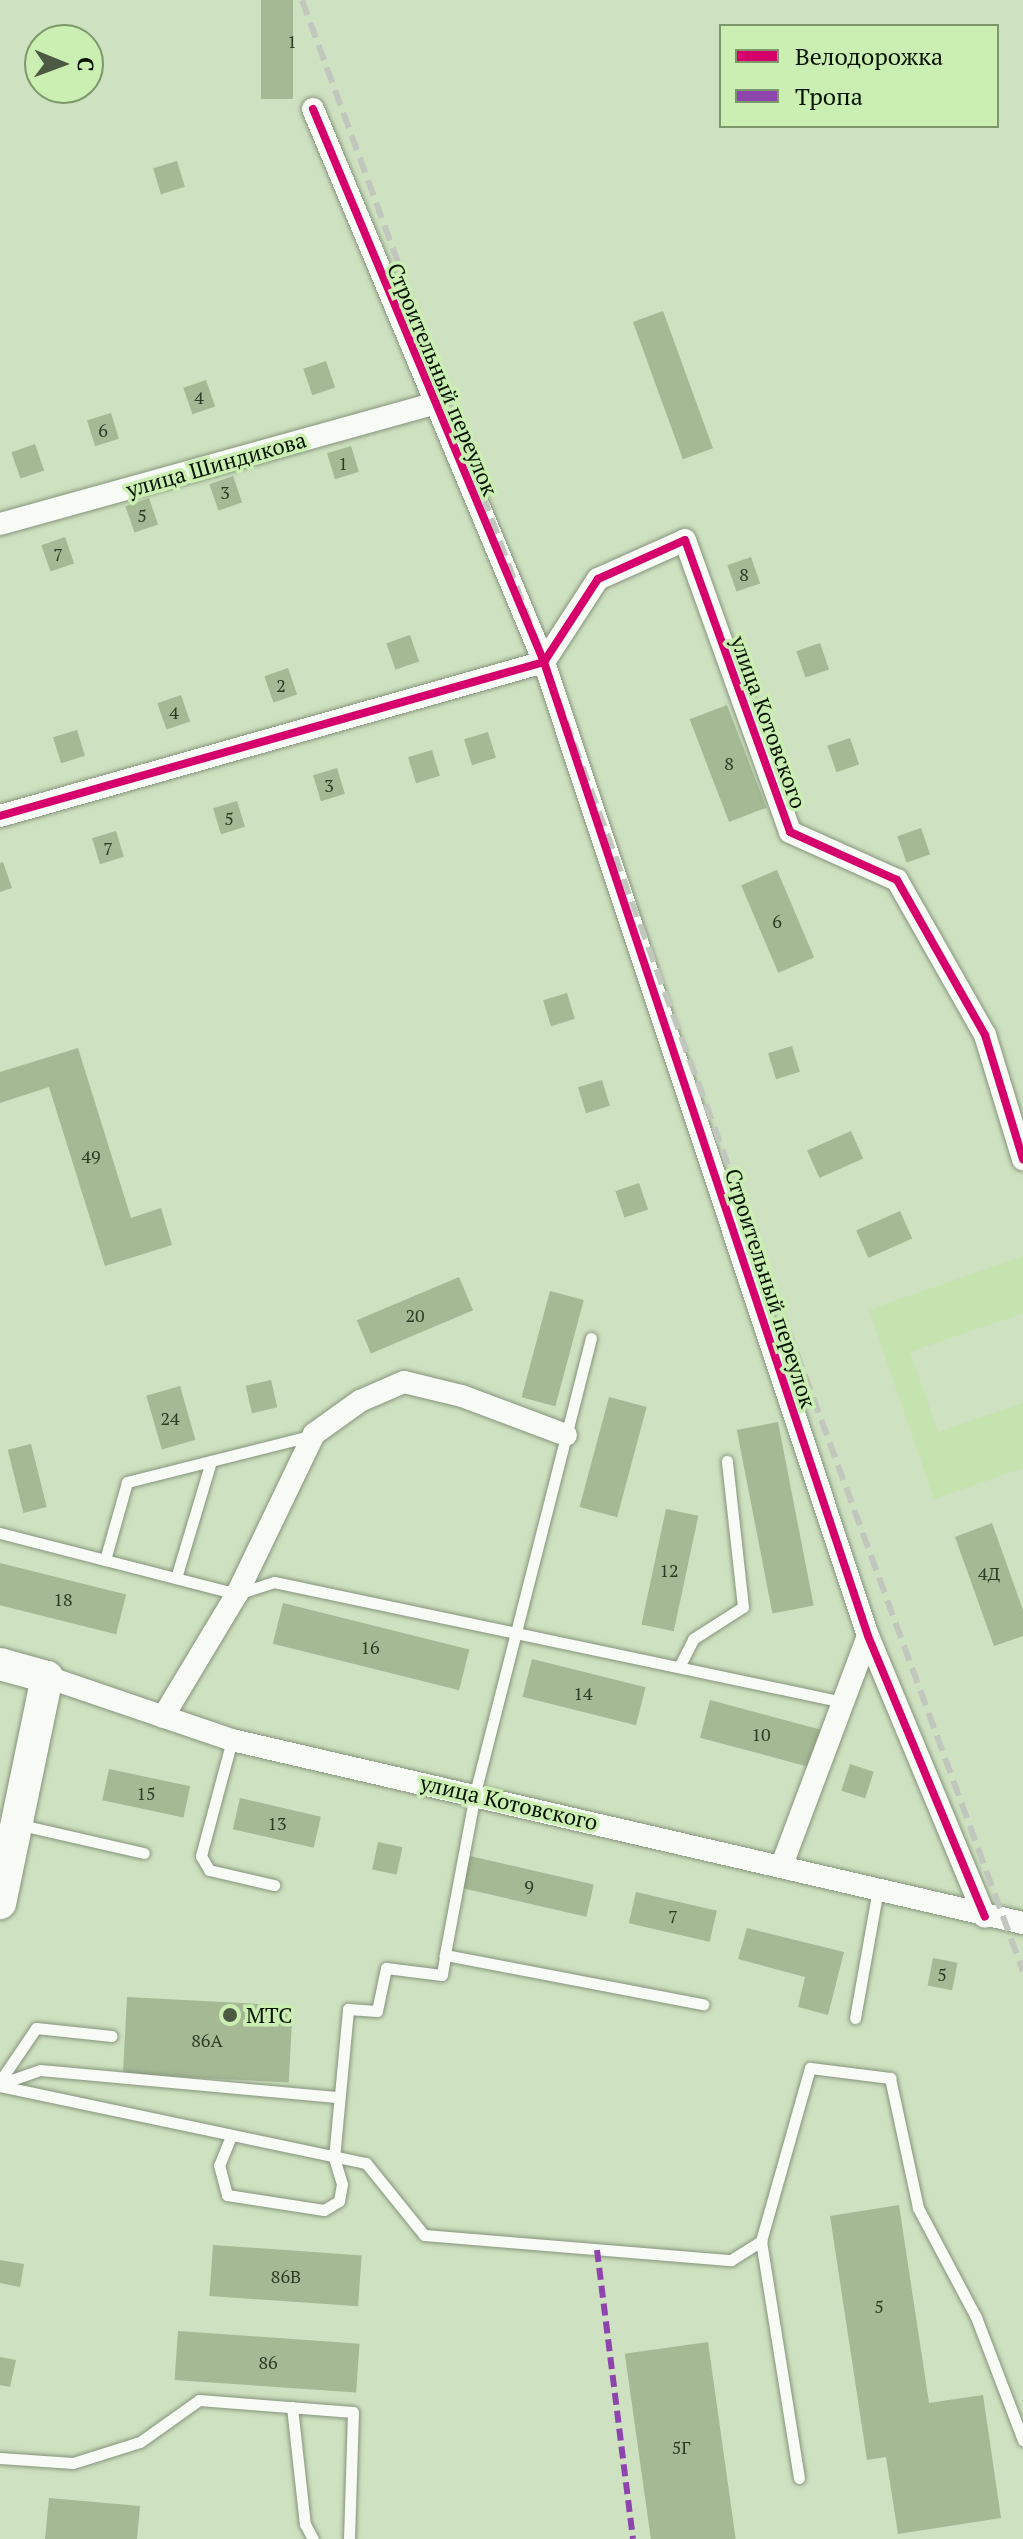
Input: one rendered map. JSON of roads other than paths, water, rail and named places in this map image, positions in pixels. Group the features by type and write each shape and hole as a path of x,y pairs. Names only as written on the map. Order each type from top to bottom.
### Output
{"main road":[{"name":"улица Котовского","path":"0,1664 47,1677"},
{"path":"0,1903 47,1677"}],"street":[{"name":"Строительный переулок","path":"313,109 432,404 544,662 868,1636 985,1917"},
{"name":"улица Шиндикова","path":"0,524 432,404"},
{"name":"улица Котовского","path":"544,662 598,579 685,540 790,832 897,880 985,1035 1023,1159"},
{"path":"0,816 544,662"},
{"path":"163,1717 237,1594 314,1434 360,1401 404,1382 462,1396 566,1435"},
{"path":"783,1862 868,1636"},
{"name":"улица Котовского","path":"47,1677 232,1740 783,1862 985,1917 1023,1923"}],"lane":[{"path":"231,2136 219,2165 227,2195 324,2210 339,2201 342,2184 334,2158 348,2009 377,2011 386,1968 442,1975 475,1794 591,1338"},
{"path":"105,1560 127,1482 314,1434"},
{"path":"176,1578 211,1461"},
{"path":"679,1667 693,1639 743,1607 727,1461"},
{"path":"0,1533 237,1594 274,1582 843,1702"},
{"path":"232,1740 201,1856 209,1870 274,1885"},
{"path":"17,1823 144,1853"},
{"path":"855,2018 878,1888"},
{"path":"445,1955 703,2004"},
{"path":"0,2084 36,2028 112,2036"},
{"path":"799,2478 761,2241 810,2068 890,2078 918,2208 976,2317 1023,2440"},
{"path":"0,2084 40,2070 339,2097"},
{"path":"0,2084 366,2163 424,2235 731,2260 761,2241"},
{"path":"0,2458 73,2463 140,2442 199,2400 353,2412 349,2539"},
{"path":"292,2407 305,2524 313,2539"}],"railway":[{"path":"302,0 1023,1971"}],"place":[{"name":"МТС","path":"230,2015"}]}
